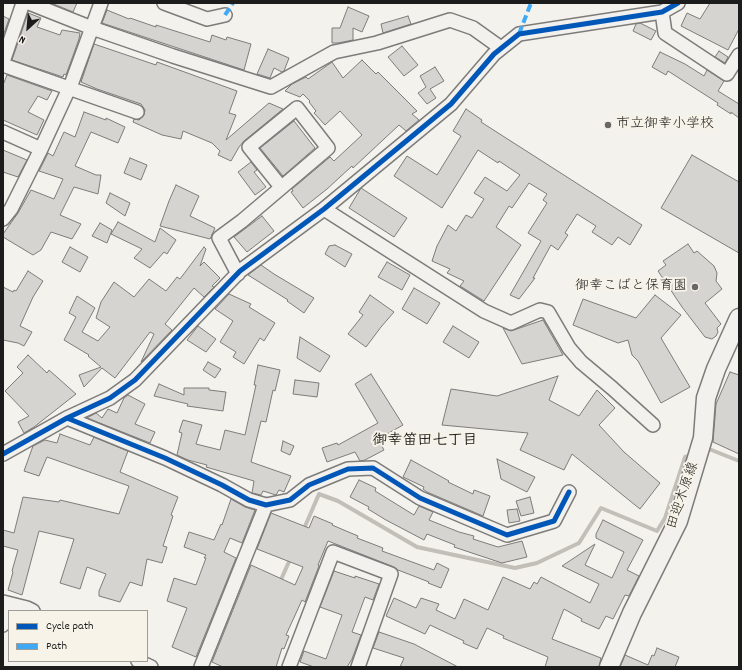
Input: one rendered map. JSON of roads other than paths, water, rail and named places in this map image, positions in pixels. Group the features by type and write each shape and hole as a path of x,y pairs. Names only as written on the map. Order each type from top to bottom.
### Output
{"main road":[{"name":"田迎木原線","path":"609,667 632,613 678,521 703,438 706,398 716,369 739,318"}],"street":[{"path":"3,62 23,3"},
{"path":"29,3 92,28 173,56 271,87 334,52 377,43 450,20 473,28 501,48"},
{"path":"3,219 11,209 70,88 100,3"},
{"path":"164,3 207,18 225,15"},
{"path":"3,454 67,418 110,398 135,380 238,274 324,209 451,104 494,54 519,34 662,12 678,3"},
{"path":"662,12 666,33 727,74 739,55"},
{"path":"3,65 137,112"},
{"path":"238,274 219,238 281,188 328,148 297,108 249,146 281,188"},
{"path":"3,132 41,149"},
{"path":"324,209 484,311 510,323 540,310 548,312 569,348 581,362 653,426"},
{"path":"67,418 165,458 222,485 249,500 266,505 290,500 309,485 348,469 373,468 420,498 507,535 554,521 569,492"},
{"path":"201,667 266,505"},
{"path":"289,667 333,552 391,574 358,667"},
{"path":"3,625 7,603 31,610"},
{"path":"140,662 151,667"}],"waterway":[{"path":"704,451 709,449 739,461"},
{"path":"303,531 319,494 338,501 417,547 515,568 537,563 579,543 601,508 657,531 665,518 685,457 692,455"},
{"path":"280,582 291,557"}],"place":[{"name":"市立御幸小学校","path":"608,125"},
{"name":"御幸こばと保育園","path":"695,287"}],"district":[{"name":"御幸笛田七丁目","path":"425,442"}]}
